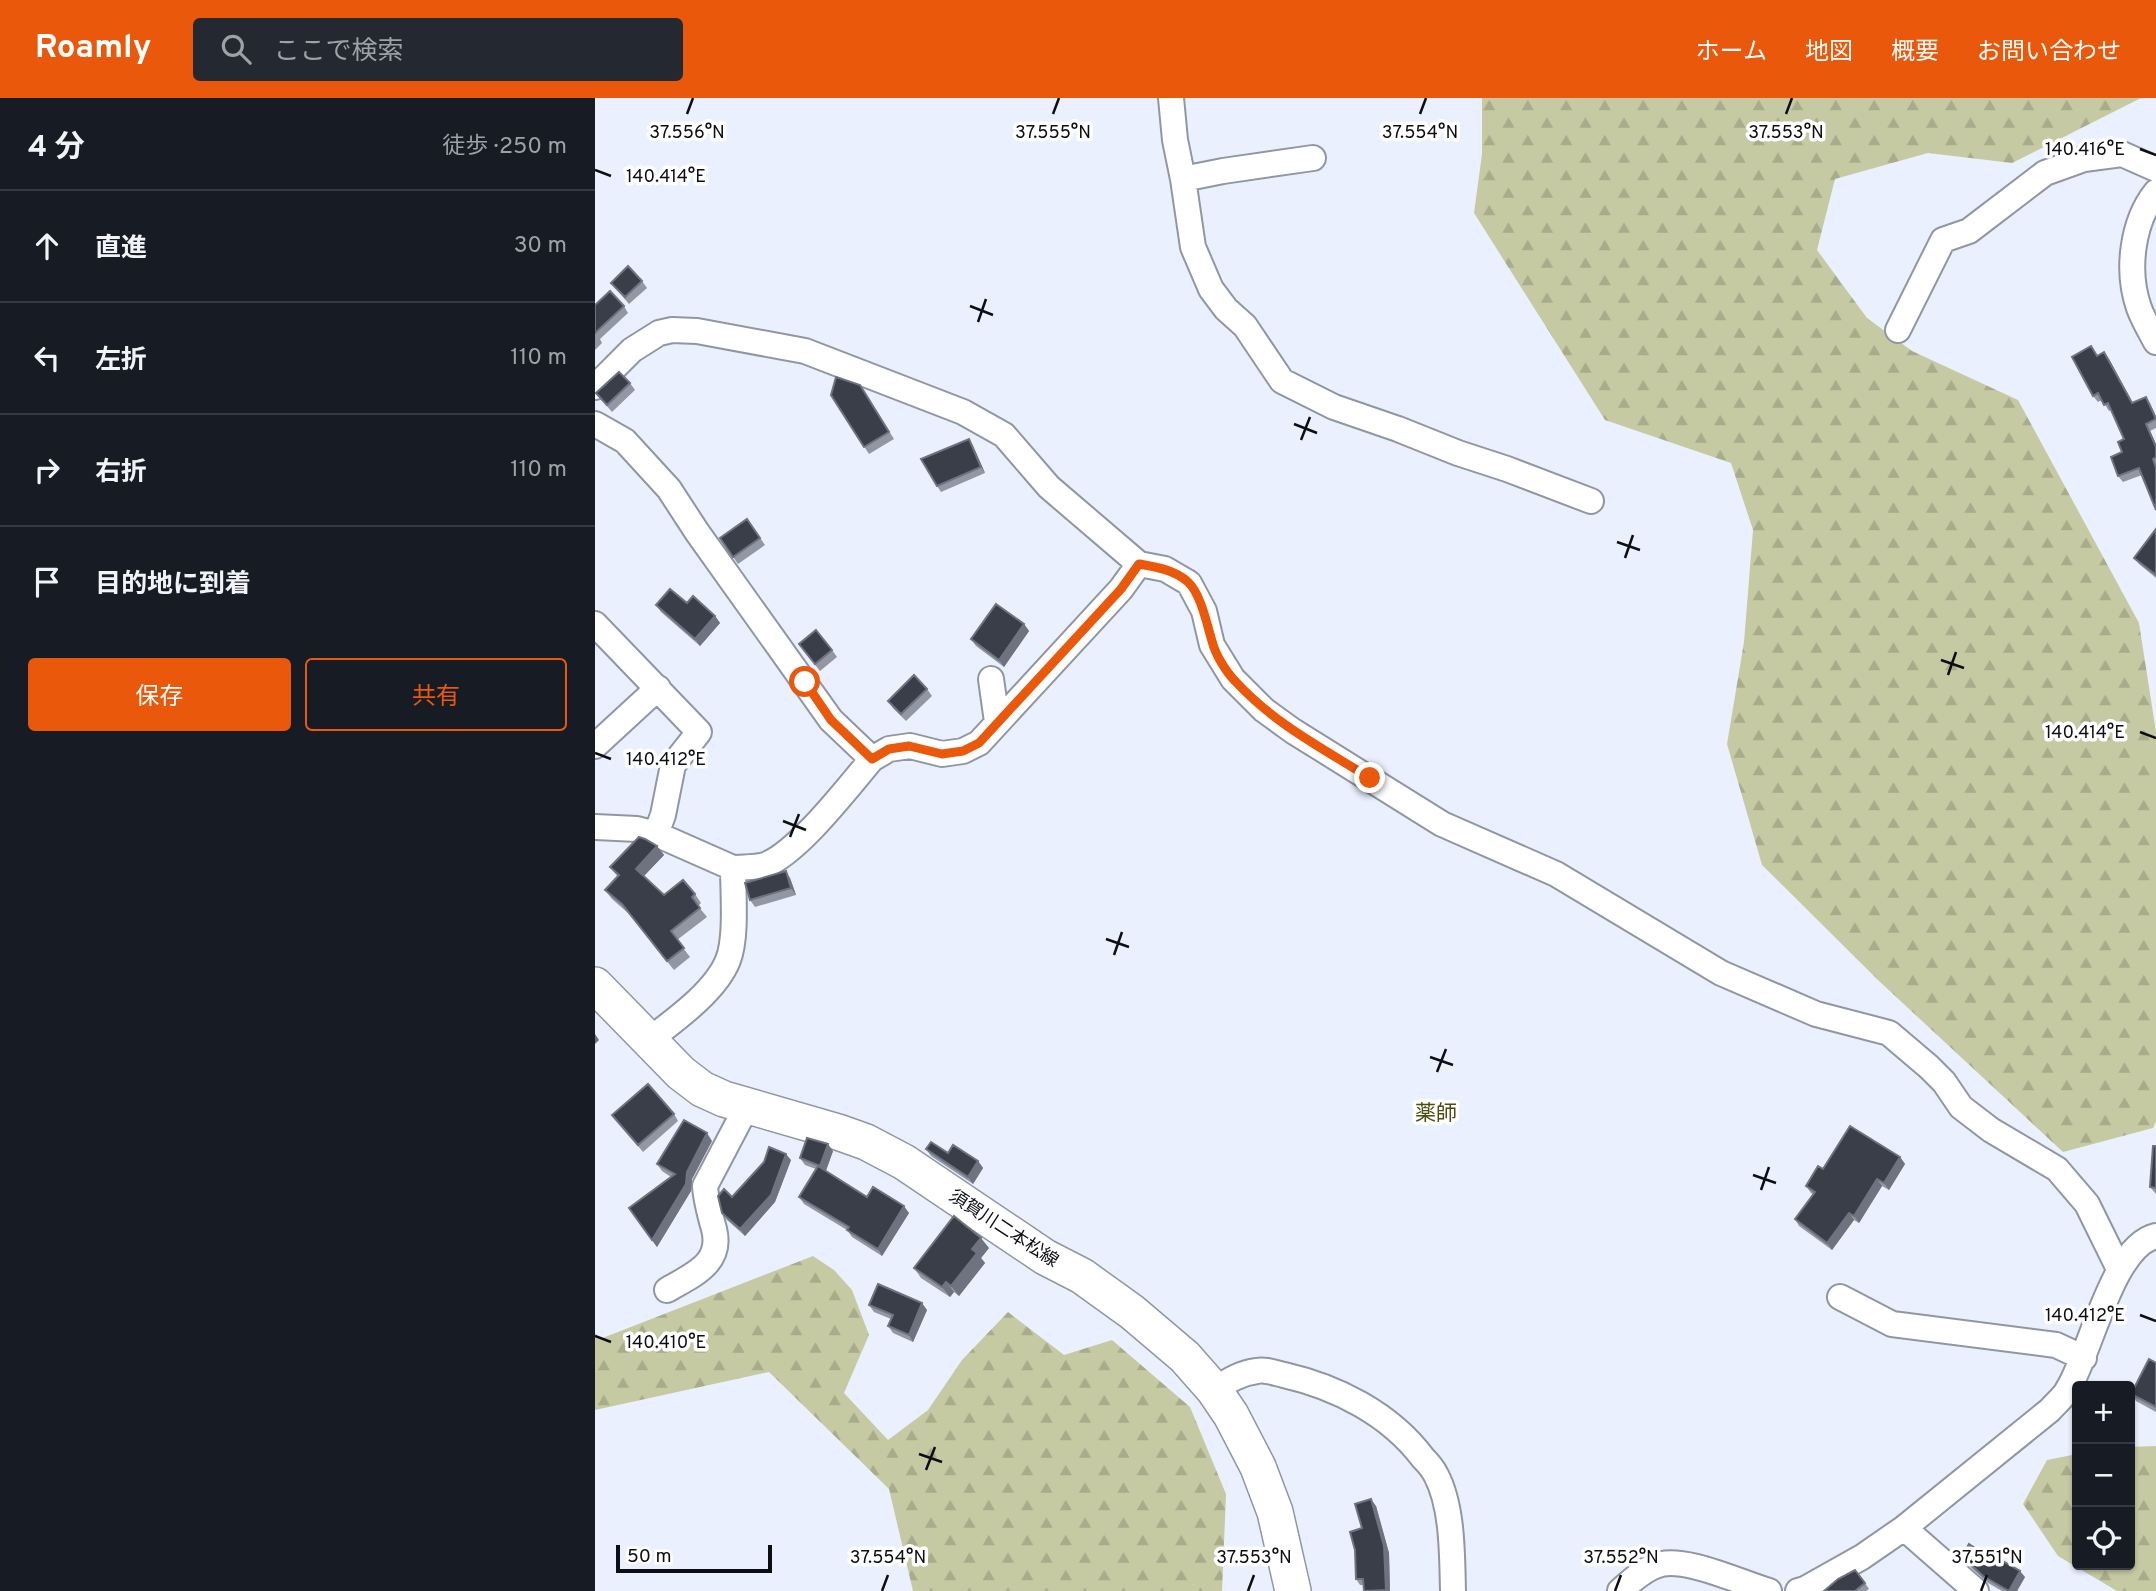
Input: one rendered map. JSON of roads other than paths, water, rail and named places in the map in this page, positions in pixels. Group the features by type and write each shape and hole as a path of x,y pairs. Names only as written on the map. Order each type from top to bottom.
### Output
{"main road":[{"name":"須賀川二本松線","path":"595,985 681,1073 702,1089 716,1096 866,1142 905,1162 1045,1257 1082,1276 1185,1357 1214,1390 1231,1415 1258,1467 1275,1512 1293,1591"}],"street":[{"path":"1171,98 1175,140 1193,247 1211,289 1226,309 1245,326 1282,381 1334,407 1591,501"},
{"path":"1898,330 1943,240 1969,231 2045,173 2084,159 2122,154 2156,169"},
{"path":"1183,179 1313,158"},
{"path":"2156,192 2148,202 2139,225 2133,264 2134,289 2139,308 2156,342"},
{"path":"595,387 632,350 659,333 672,330 697,331 805,351 963,412 1004,435 1049,487 1139,564 1165,569 1189,583 1204,611 1212,645 1233,679 1263,710 1443,824 1556,874 1721,973 1816,1014 1889,1033 1944,1082 1961,1107 1991,1130 2057,1170 2087,1204 2119,1269"},
{"path":"595,424 625,441 669,489 831,720 872,759"},
{"path":"595,827 637,829 656,834 733,868 764,865 781,856 806,834 872,759 889,749 909,746 942,754 963,751 979,743 1121,589 1139,564"},
{"path":"595,624 699,732 673,765 663,815 656,834"},
{"path":"992,679 997,722"},
{"path":"595,746 658,688"},
{"path":"649,1040 712,985 728,960 733,940 733,868"},
{"path":"667,1290 696,1273 713,1257 717,1245 705,1186 747,1106"},
{"path":"1803,1590 1862,1557 1904,1528 2050,1410 2067,1392 2084,1358 2119,1269 2133,1250 2150,1237 2156,1236"},
{"path":"1840,1297 1892,1324 2056,1345 2084,1358"},
{"path":"1214,1390 1233,1377 1260,1370 1298,1378 1339,1394 1368,1408 1393,1425 1412,1443 1436,1475 1447,1507 1453,1591"},
{"path":"1904,1528 1976,1591"},
{"path":"1620,1591 1654,1566 1669,1562 1695,1566 1769,1591"}],"district":[{"name":"薬師","path":"1436,1113"}]}
